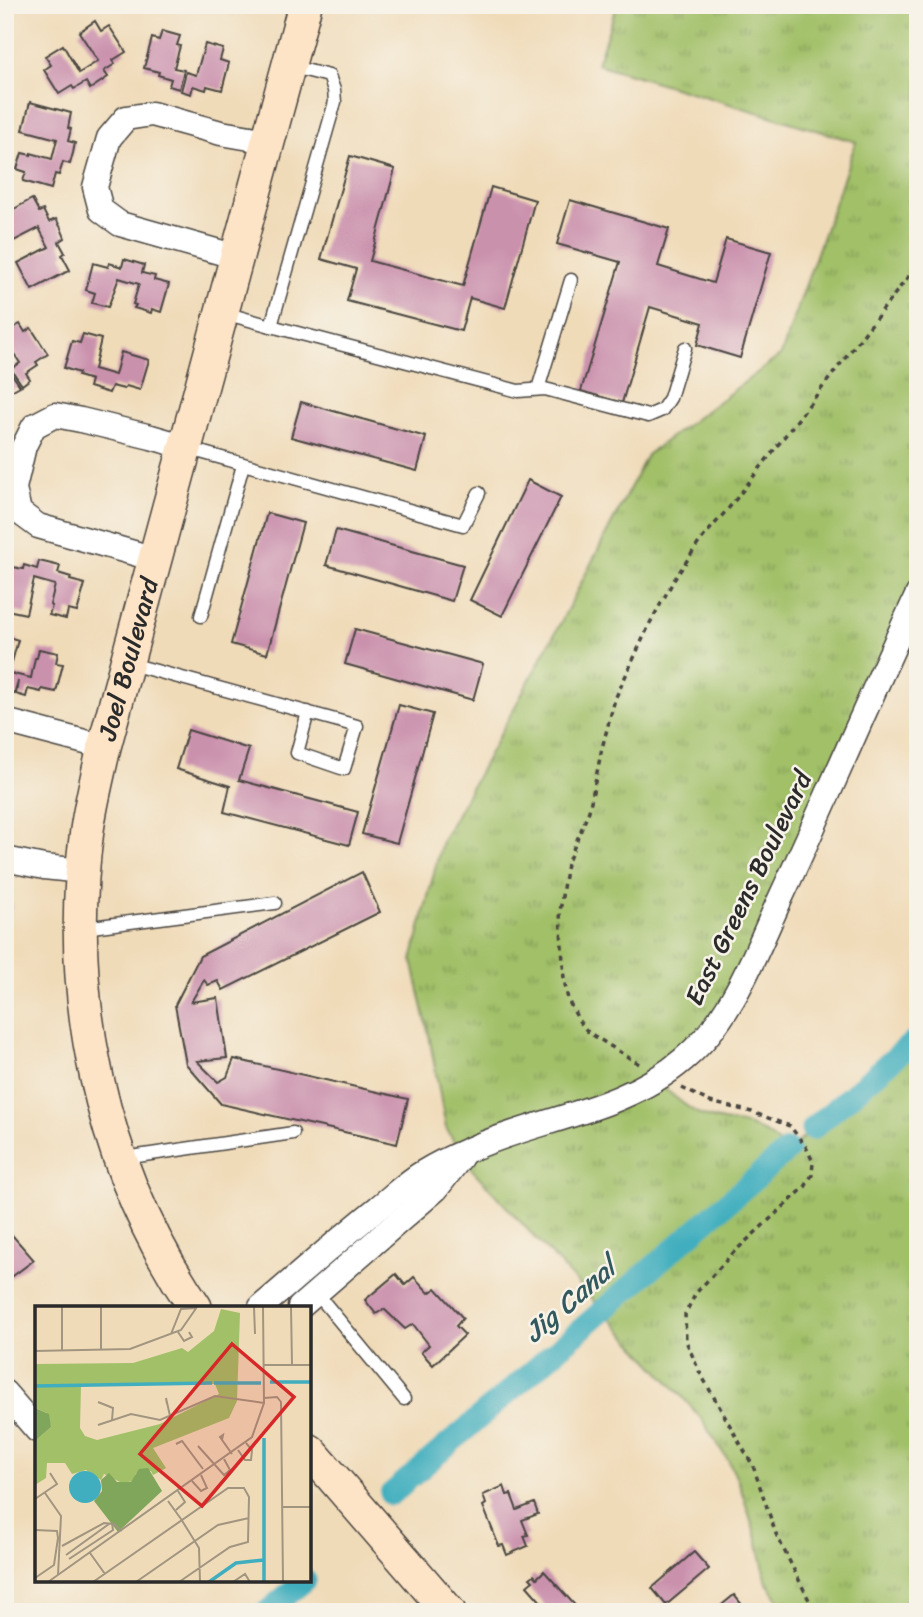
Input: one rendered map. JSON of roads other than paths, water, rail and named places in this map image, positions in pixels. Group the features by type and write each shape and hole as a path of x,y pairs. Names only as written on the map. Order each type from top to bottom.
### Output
{"main road":[{"name":"Joel Boulevard","path":"194,1306 151,1233 129,1184 97,1081 80,958 82,871 94,789 104,747 305,5"},
{"path":"312,1453 449,1612"}],"street":[{"path":"237,257 120,225 100,210 95,187 109,138 126,118 152,114 221,133 268,141"},
{"path":"155,559 38,526 19,512 14,488 24,446 34,426 55,415 151,436 186,447"},
{"name":"East Greens Boulevard","path":"262,1306 350,1230 422,1173 466,1151 512,1133 616,1100 661,1076 683,1061 699,1045 734,996 918,594"},
{"path":"5,720 104,747"},
{"path":"5,859 82,871"},
{"path":"309,1300 436,1189 466,1151"},
{"path":"5,1393 35,1428"}],"lane":[{"path":"271,326 335,102 329,76 288,66"},
{"path":"538,389 571,280"},
{"path":"222,313 518,391 545,389 648,416 662,410 670,398 685,348"},
{"path":"186,447 463,525 479,493"},
{"path":"201,616 243,464"},
{"path":"127,663 308,712 357,726 344,769 297,753 308,712"},
{"path":"80,929 275,903"},
{"path":"120,1158 293,1133"},
{"path":"301,1273 309,1300 404,1399"}],"waterway":[{"name":"Jig Canal","path":"812,1129 918,1038"},
{"name":"Jig Canal","path":"391,1494 788,1150"},
{"path":"267,1612 303,1582"}]}
